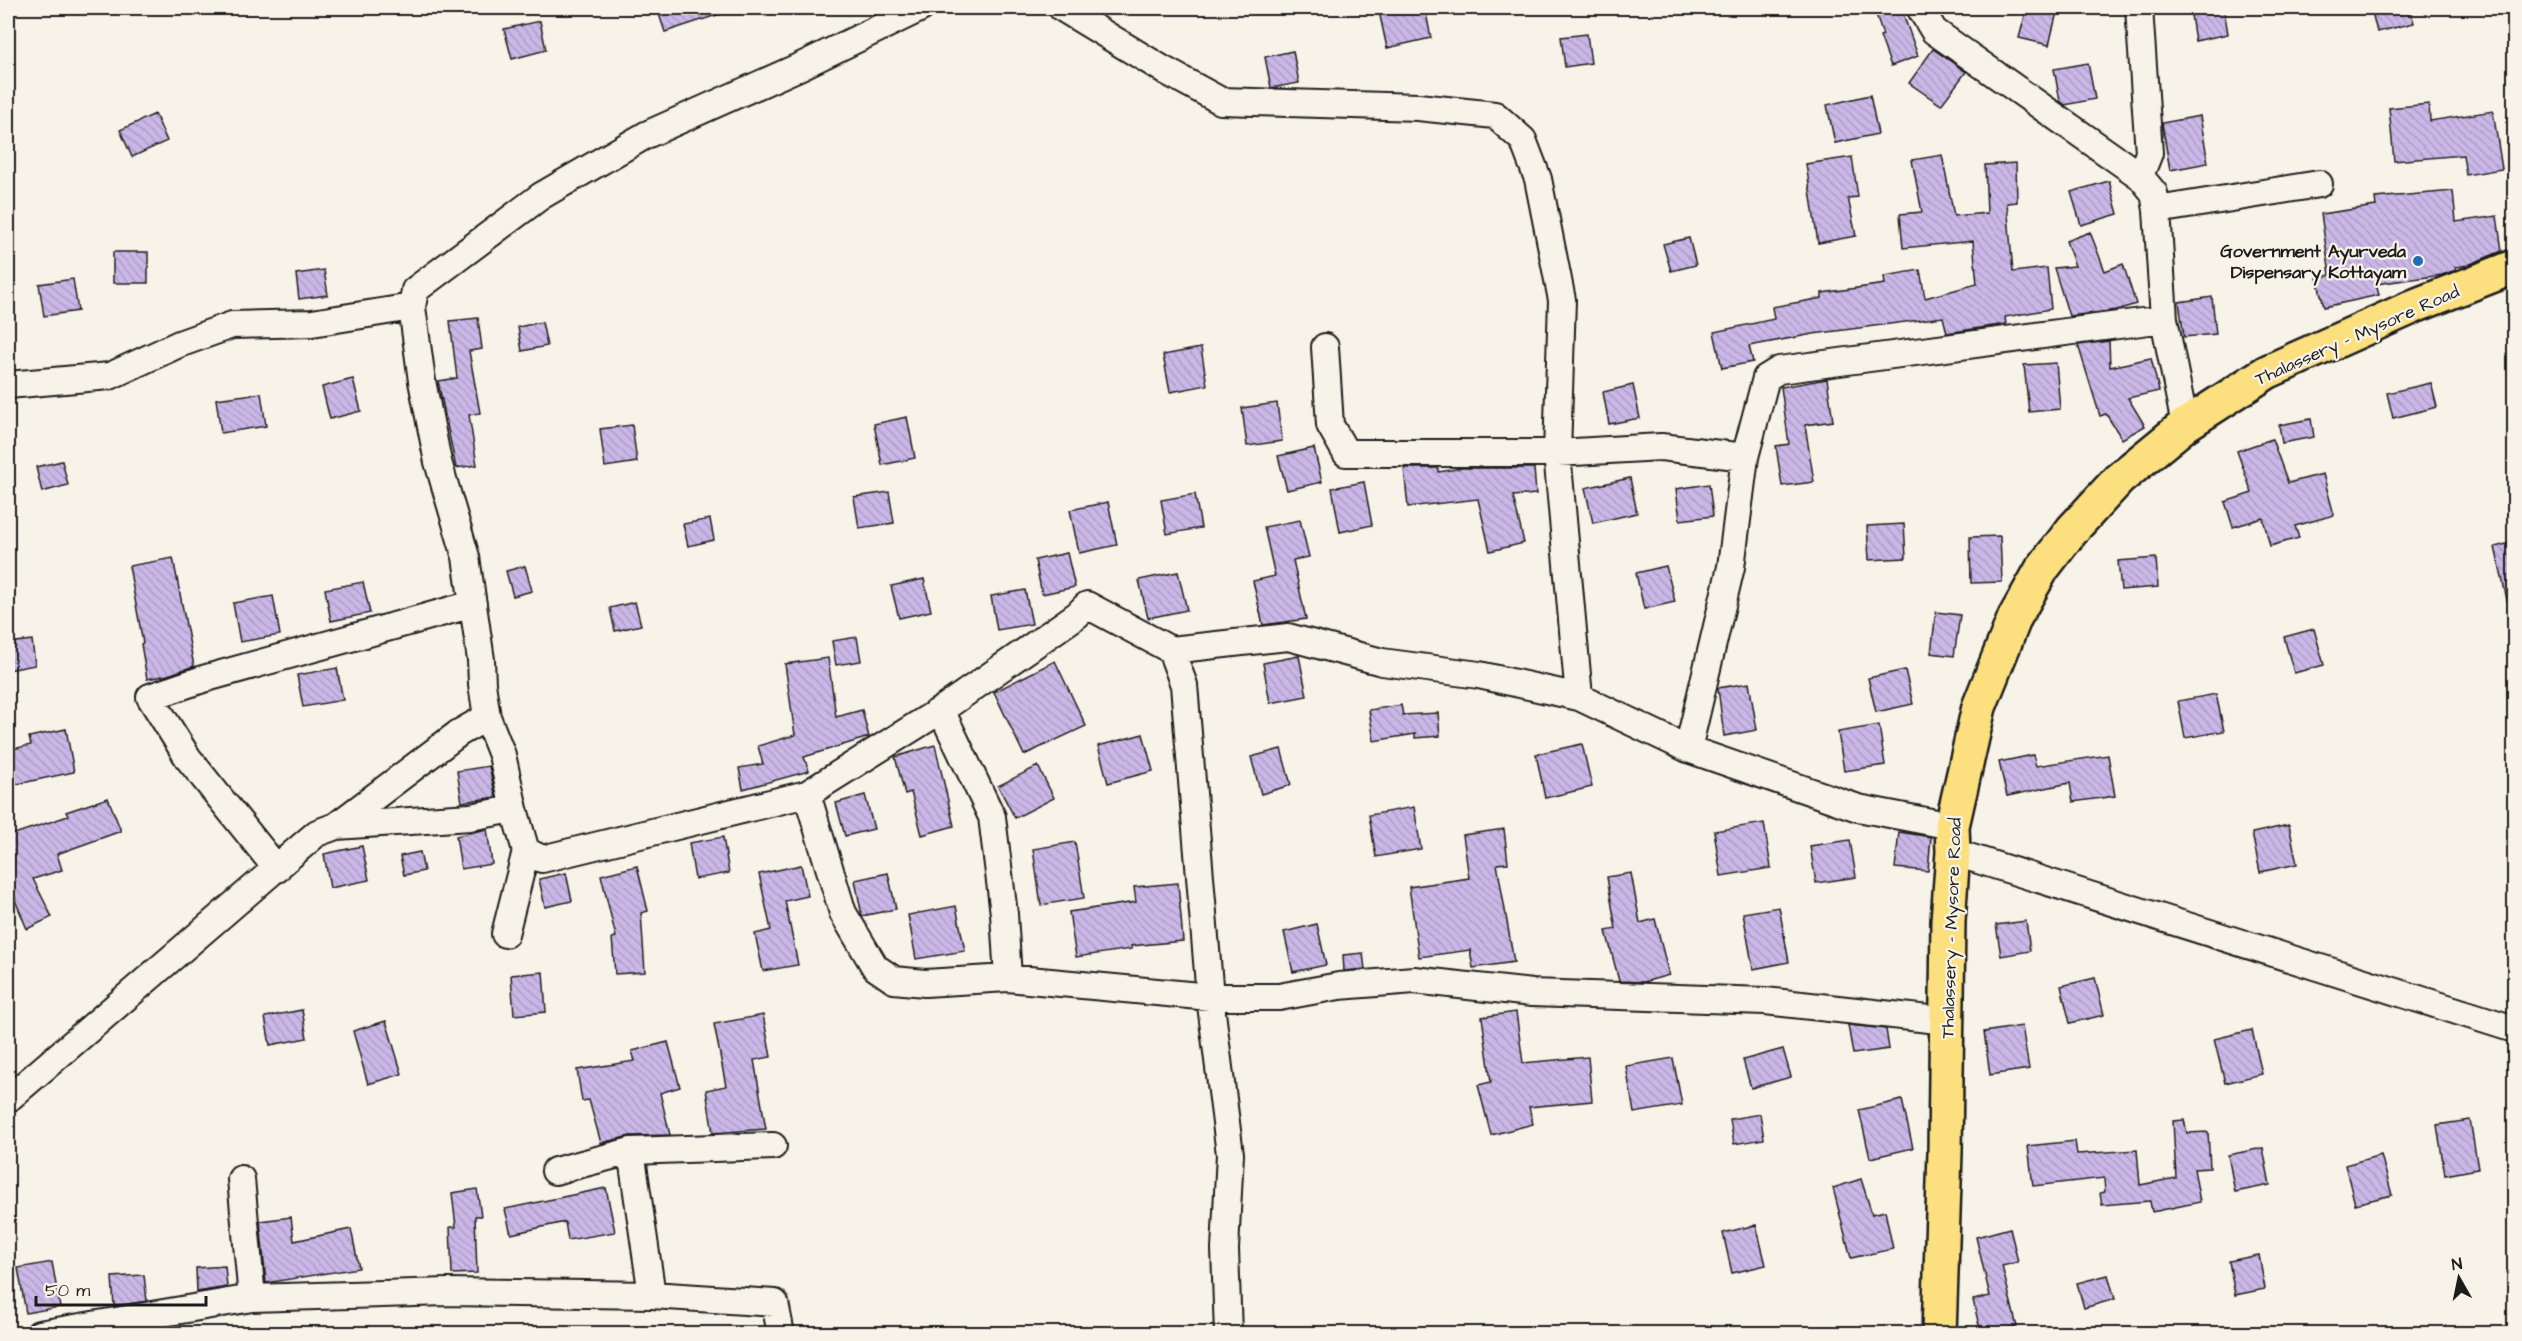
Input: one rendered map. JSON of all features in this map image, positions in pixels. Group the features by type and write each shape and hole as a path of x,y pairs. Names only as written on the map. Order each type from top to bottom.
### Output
{"main road":[{"name":"Thalassery - Mysore Road","path":"1939,1334 1948,921 1952,839 1979,706 2015,618 2042,569 2072,530 2119,479 2185,425 2267,372 2417,305 2514,267"}],"street":[{"path":"505,934 526,851 502,755 487,717 466,557 438,462 422,381 412,307 415,290 541,196 646,135 801,66 921,8"},
{"path":"1062,8 1164,70 1221,101 1419,107 1495,115 1523,140 1538,179 1562,300 1557,453 1580,697"},
{"path":"1920,8 1934,31 2140,176 2154,193 2164,320 2185,425"},
{"path":"2139,8 2150,153 2140,176"},
{"path":"2157,210 2319,184"},
{"path":"8,385 110,376 178,344 232,325 312,323 412,307"},
{"path":"1688,749 1731,567 1745,458 1766,378 1779,370 2164,320"},
{"path":"1325,347 1330,425 1346,453 1557,453 1661,447 1745,458"},
{"path":"277,869 188,758 150,697 203,679 473,604"},
{"path":"526,851 542,859 807,794 941,710 1077,615 1087,605 1171,650 1288,637 1382,662 1479,675 1580,697 1688,749 2514,1029"},
{"path":"1171,650 1184,686 1210,997 1230,1154 1225,1249 1228,1334"},
{"path":"941,710 992,817 1004,915 1008,978"},
{"path":"336,826 459,734 487,717"},
{"path":"807,794 843,913 875,967 894,980 925,983 1008,978 1210,997 1279,997 1339,986 1414,980 1532,993 1765,1001 1947,1021"},
{"path":"8,1099 316,833 336,826 470,817 514,809"},
{"path":"555,1171 631,1151 773,1146"},
{"path":"631,1151 652,1295"},
{"path":"241,1179 252,1298"},
{"path":"39,1334 252,1298 447,1292 652,1295 775,1303 781,1334"}],"building":[{"path":"657,8 729,8 729,11 665,32"},
{"path":"1393,8 1425,8 1431,38 1387,48 1379,11"},
{"path":"1874,8 1901,8 1918,56 1891,66 1880,36 1883,35"},
{"path":"2027,8 2058,8 2049,45 2019,38"},
{"path":"2371,8 2410,8 2414,23 2377,32"},
{"path":"2224,9 2228,34 2195,41 2191,15"},
{"path":"540,21 546,50 512,59 504,29"},
{"path":"1587,34 1591,63 1565,67 1561,37"},
{"path":"1933,49 1966,72 1941,105 1909,83"},
{"path":"1293,51 1299,83 1271,88 1265,57"},
{"path":"2088,63 2095,99 2065,105 2060,101 2054,69"},
{"path":"1870,95 1878,134 1835,143 1827,105"},
{"path":"2429,104 2430,121 2493,111 2502,169 2466,175 2463,155 2394,161 2389,108"},
{"path":"155,114 167,141 132,157 120,130"},
{"path":"2200,116 2208,163 2170,170 2162,123"},
{"path":"1942,155 1954,216 1987,213 1985,165 2016,163 2017,202 2007,203 2013,272 2047,268 2051,309 2005,317 2006,324 1947,333 1943,317 1813,334 1749,346 1753,362 1722,368 1714,332 1774,319 1772,307 1822,298 1822,293 1885,284 1884,276 1920,270 1925,298 1977,284 1973,241 1903,248 1900,214 1922,212 1912,160"},
{"path":"1852,157 1858,197 1848,198 1856,236 1818,243 1806,164"},
{"path":"2109,181 2118,214 2081,225 2071,192"},
{"path":"2453,191 2456,222 2497,216 2502,251 2468,265 2455,267 2456,270 2442,275 2376,284 2379,295 2324,307 2317,278 2330,275 2321,214 2376,206 2375,198"},
{"path":"2090,232 2105,271 2123,264 2136,304 2117,310 2069,316 2054,268 2075,266 2066,241"},
{"path":"1689,238 1696,265 1671,271 1663,244"},
{"path":"113,252 148,252 148,283 113,283"},
{"path":"324,270 328,295 299,299 296,274"},
{"path":"73,279 78,311 44,316 39,284"},
{"path":"2212,297 2216,334 2184,337 2179,302"},
{"path":"478,318 482,349 469,351 480,413 469,415 477,465 456,468 438,381 457,378 450,321"},
{"path":"542,322 547,346 522,351 518,327"},
{"path":"2109,341 2110,367 2151,358 2159,391 2128,398 2145,426 2122,439 2106,414 2100,416 2078,345"},
{"path":"1201,348 1207,385 1170,392 1163,355"},
{"path":"2056,363 2060,409 2029,412 2024,365"},
{"path":"353,379 361,411 330,419 322,387"},
{"path":"1827,379 1833,421 1805,425 1814,482 1782,486 1776,446 1789,444 1781,387"},
{"path":"2431,383 2437,407 2393,418 2387,393"},
{"path":"1633,385 1640,418 1609,424 1603,392"},
{"path":"261,393 266,426 221,433 216,399"},
{"path":"1277,403 1282,441 1247,446 1242,408"},
{"path":"907,417 915,458 882,465 874,424"},
{"path":"2311,419 2314,437 2282,443 2279,425"},
{"path":"632,425 637,462 605,467 600,429"},
{"path":"2272,439 2288,483 2323,474 2334,515 2295,526 2299,538 2270,546 2263,518 2233,527 2225,502 2252,493 2237,451"},
{"path":"1314,448 1322,482 1287,490 1278,456"},
{"path":"62,461 68,485 42,492 36,467"},
{"path":"1404,468 1438,468 1439,472 1462,468 1534,468 1536,494 1513,496 1524,543 1490,551 1478,499 1408,507"},
{"path":"1630,478 1637,513 1593,523 1585,488"},
{"path":"1364,482 1372,525 1340,532 1332,488"},
{"path":"1709,484 1713,516 1680,520 1676,489"},
{"path":"889,492 894,523 859,528 854,497"},
{"path":"1195,494 1201,528 1167,534 1161,500"},
{"path":"1108,502 1117,545 1079,553 1070,510"},
{"path":"710,519 714,540 688,546 683,524"},
{"path":"1300,520 1309,557 1293,560 1306,619 1263,625 1253,581 1275,576 1264,527"},
{"path":"1904,524 1906,558 1869,560 1867,526"},
{"path":"2000,536 2002,582 1971,583 1970,537"},
{"path":"2514,542 2514,599 2507,600 2495,547"},
{"path":"1067,553 1075,587 1042,594 1035,560"},
{"path":"173,558 194,666 147,679 129,566"},
{"path":"2156,558 2158,587 2121,590 2118,561"},
{"path":"525,566 532,591 513,596 506,571"},
{"path":"1666,566 1675,602 1644,609 1636,573"},
{"path":"1178,572 1187,610 1148,618 1139,580"},
{"path":"924,579 931,611 899,618 891,586"},
{"path":"363,582 370,613 331,621 325,589"},
{"path":"1025,590 1032,624 997,630 991,596"},
{"path":"273,596 280,635 240,642 233,603"},
{"path":"635,602 641,625 615,631 610,608"},
{"path":"1936,612 1960,615 1954,656 1931,653"},
{"path":"2314,629 2324,665 2294,673 2284,637"},
{"path":"857,637 861,661 836,665 832,641"},
{"path":"32,640 35,665 8,670 8,643"},
{"path":"1299,656 1307,696 1270,703 1263,663"},
{"path":"828,658 836,717 862,710 869,737 804,757 809,771 743,789 739,768 763,764 758,746 795,735 785,664"},
{"path":"1055,661 1086,726 1024,755 994,692"},
{"path":"337,668 343,700 303,707 297,675"},
{"path":"1905,670 1913,704 1876,712 1868,678"},
{"path":"1749,683 1757,730 1724,736 1718,688"},
{"path":"2216,694 2224,731 2185,738 2178,701"},
{"path":"1401,705 1403,715 1438,713 1440,736 1415,738 1415,734 1374,741 1369,710"},
{"path":"1879,725 1885,765 1844,771 1838,732"},
{"path":"66,729 74,772 8,786 8,750 31,745 29,737"},
{"path":"1143,734 1153,771 1108,783 1098,746"},
{"path":"1582,744 1592,787 1545,798 1536,754"},
{"path":"935,745 954,826 922,835 911,792 905,794 895,757"},
{"path":"1281,749 1291,785 1261,794 1251,757"},
{"path":"2033,755 2036,766 2108,755 2115,796 2073,802 2070,783 2007,796 1999,762"},
{"path":"489,766 496,797 462,802 457,771"},
{"path":"1038,766 1054,798 1015,818 998,786"},
{"path":"865,795 874,829 845,836 836,803"},
{"path":"108,798 121,831 57,854 62,870 33,879 52,917 27,929 8,883 8,836 68,816 66,812"},
{"path":"1414,807 1421,849 1376,857 1369,815"},
{"path":"1764,823 1771,868 1721,876 1714,831"},
{"path":"2289,825 2297,864 2260,872 2252,833"},
{"path":"487,829 492,864 461,869 456,836"},
{"path":"1504,829 1508,863 1497,864 1514,962 1473,968 1470,950 1419,957 1409,887 1469,878 1463,835"},
{"path":"1899,832 1931,837 1928,871 1895,868"},
{"path":"723,837 729,873 695,879 689,843"},
{"path":"1850,840 1856,877 1816,883 1810,846"},
{"path":"1075,842 1084,898 1041,905 1033,849"},
{"path":"362,846 369,880 330,888 324,854"},
{"path":"420,852 424,871 404,875 400,856"},
{"path":"801,865 808,896 785,901 798,965 763,971 755,934 771,930 759,874"},
{"path":"637,866 648,911 641,913 645,972 615,974 612,938 616,937 601,875"},
{"path":"566,873 572,901 545,907 539,879"},
{"path":"888,873 896,909 862,916 855,880"},
{"path":"1631,873 1640,923 1655,919 1669,975 1644,982 1619,981 1606,931 1616,929 1607,877"},
{"path":"1178,883 1183,941 1131,946 1132,949 1076,957 1069,912 1136,902 1134,887"},
{"path":"956,906 965,951 916,959 908,915"},
{"path":"1779,907 1789,962 1753,969 1743,913"},
{"path":"2026,921 2030,951 2001,956 1996,925"},
{"path":"1317,924 1326,965 1293,972 1284,932"},
{"path":"1363,953 1365,969 1344,971 1343,955"},
{"path":"543,972 546,1012 514,1015 511,975"},
{"path":"2095,978 2104,1015 2070,1023 2061,986"},
{"path":"302,1010 307,1038 270,1045 265,1017"},
{"path":"1516,1012 1523,1063 1588,1057 1592,1101 1529,1107 1533,1124 1491,1135 1478,1085 1491,1082 1482,1017"},
{"path":"763,1015 771,1057 754,1060 766,1129 713,1133 706,1090 726,1086 714,1024"},
{"path":"386,1021 402,1074 368,1084 353,1031"},
{"path":"1848,1025 1886,1029 1889,1049 1853,1054"},
{"path":"2022,1026 2029,1069 1990,1075 1984,1032"},
{"path":"2252,1030 2262,1074 2225,1083 2214,1039"},
{"path":"668,1042 680,1087 660,1093 670,1135 630,1136 601,1143 589,1100 582,1101 577,1070 635,1061 632,1051"},
{"path":"1783,1049 1791,1077 1751,1088 1743,1060"},
{"path":"1673,1058 1682,1105 1634,1113 1626,1066"},
{"path":"1902,1100 1913,1148 1870,1158 1859,1110"},
{"path":"1760,1114 1764,1139 1734,1144 1730,1119"},
{"path":"2184,1120 2187,1133 2208,1132 2210,1168 2194,1169 2200,1202 2152,1212 2150,1201 2102,1205 2100,1193 2105,1192 2104,1178 2033,1186 2028,1146 2075,1141 2077,1154 2137,1150 2140,1185 2176,1178 2173,1121"},
{"path":"2470,1120 2478,1169 2445,1175 2437,1125"},
{"path":"2263,1148 2270,1185 2235,1192 2228,1155"},
{"path":"2381,1155 2392,1195 2355,1204 2345,1165"},
{"path":"1861,1179 1872,1214 1885,1211 1893,1249 1851,1258 1833,1188"},
{"path":"606,1188 615,1232 568,1240 565,1222 511,1234 505,1209"},
{"path":"477,1189 481,1216 475,1216 477,1273 452,1274 450,1227 456,1227 452,1193"},
{"path":"291,1217 294,1241 351,1229 359,1268 266,1283 260,1221"},
{"path":"1756,1225 1766,1265 1732,1273 1723,1233"},
{"path":"2010,1228 2018,1262 2002,1266 2017,1327 1981,1334 1973,1300 1990,1296 1976,1237"},
{"path":"2259,1255 2265,1289 2235,1295 2229,1261"},
{"path":"52,1262 60,1307 26,1313 18,1268"},
{"path":"225,1266 227,1287 197,1292 196,1268"},
{"path":"144,1275 147,1301 114,1306 112,1277"},
{"path":"2108,1275 2115,1299 2084,1308 2077,1283"}],"place":[{"name":"Government Ayurveda Dispensary Kottayam","path":"2418,261"}]}
